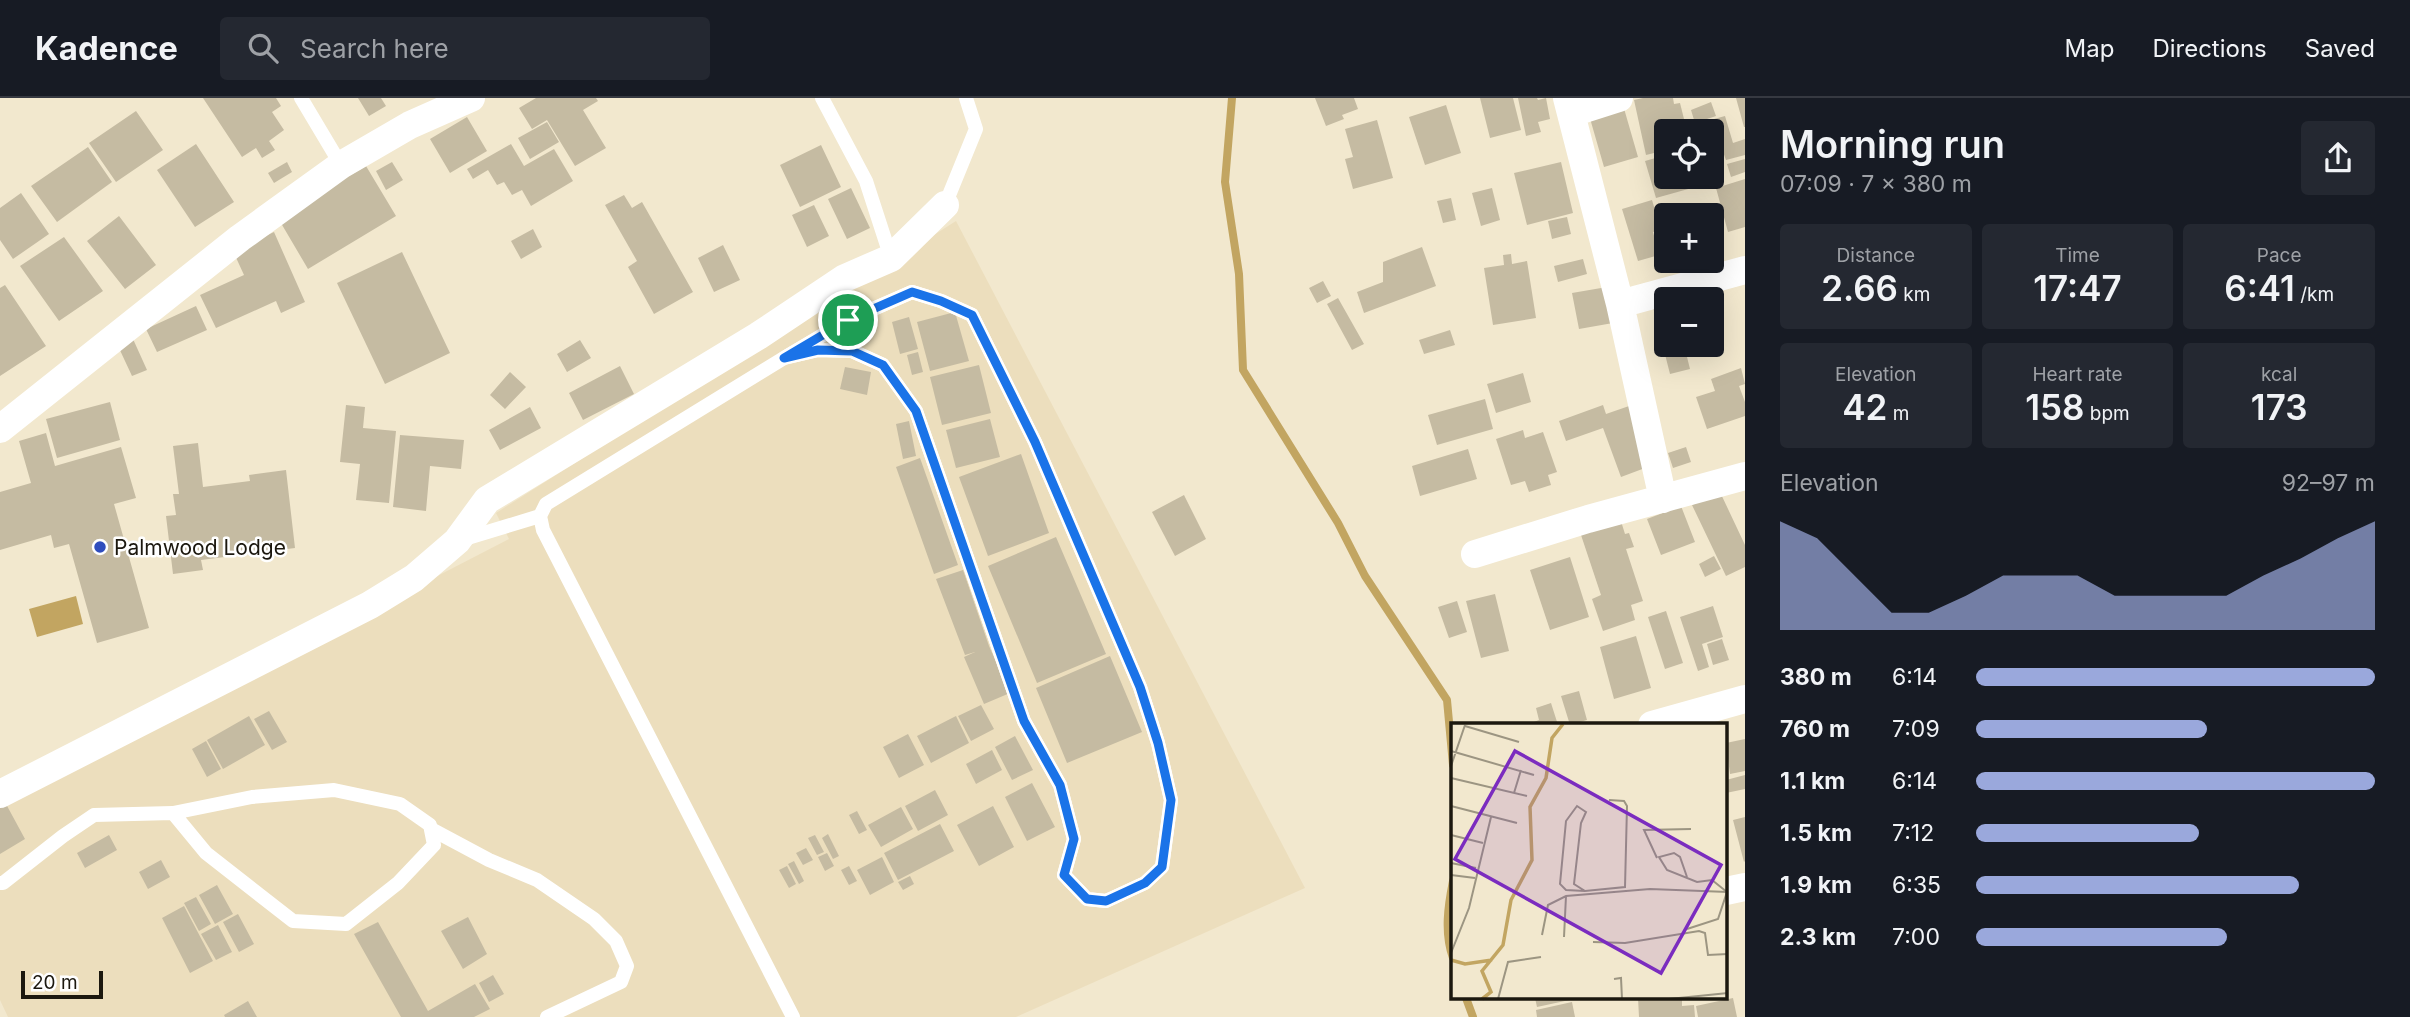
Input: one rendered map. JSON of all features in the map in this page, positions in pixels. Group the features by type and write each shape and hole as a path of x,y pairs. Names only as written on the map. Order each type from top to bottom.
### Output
{"street":[{"path":"0,429 240,238 341,165 410,125 471,98"},
{"path":"1619,98 1570,105 1620,304 1662,499"},
{"path":"0,794 370,605 414,578 457,541 486,500 758,336 845,278 891,258 945,205"},
{"path":"1620,304 1745,270"},
{"path":"1475,554 1745,476"},
{"path":"1659,723 1745,699"}],"lane":[{"path":"300,98 341,165"},
{"path":"822,98 866,181 891,258"},
{"path":"945,205 976,130 966,98"},
{"path":"784,358 818,350 852,351 883,365 916,411 1024,721 1060,785 1074,839 1064,875 1087,899 1106,901 1145,883 1162,867 1171,800 1158,743 1140,687 1046,467 972,315 912,292 848,320 784,358 546,504 540,516 543,530 793,1017"},
{"path":"457,541 540,516"},
{"path":"0,883 94,815 173,813 252,797 334,790 400,804 430,825 434,845 398,883 346,924 293,921 206,853 173,813"},
{"path":"431,829 489,860 537,880 594,919 616,941 627,966 621,982 547,1017"}],"shaded area":[{"path":"956,221 1305,888 1016,1017 8,1017 0,1000 0,802 509,539 496,513"},
{"path":"76,596 83,624 37,637 29,609"}],"building":[{"path":"203,98 276,98 281,106 272,112 284,130 269,141 275,150 262,158 256,148 242,157"},
{"path":"358,98 381,98 386,106 369,116"},
{"path":"536,98 596,98 598,101 583,110 606,148 575,166 547,120 532,129 519,108"},
{"path":"1315,98 1354,98 1358,109 1342,115 1344,119 1326,126"},
{"path":"1480,98 1513,98 1521,130 1490,138"},
{"path":"1518,98 1546,98 1550,119 1538,122 1541,132 1526,136"},
{"path":"1673,98 1674,104 1680,103 1684,119 1654,119 1654,153 1646,155 1634,100"},
{"path":"1736,98 1745,98 1745,127 1744,127"},
{"path":"1711,102 1716,116 1694,119 1691,110"},
{"path":"1446,105 1461,153 1425,165 1409,117"},
{"path":"1623,105 1638,157 1604,167 1589,115"},
{"path":"136,111 163,150 116,182 89,143"},
{"path":"1725,116 1733,143 1745,139 1745,155 1726,160 1724,119 1714,119"},
{"path":"467,117 487,151 450,173 430,139"},
{"path":"1377,120 1393,178 1353,189 1345,159 1353,157 1345,129"},
{"path":"547,122 559,142 530,159 518,138"},
{"path":"196,144 234,202 195,227 157,170"},
{"path":"511,144 524,166 554,149 573,181 531,206 522,190 512,195 504,182 497,185 488,170 473,179 467,169"},
{"path":"821,145 841,187 800,207 780,165"},
{"path":"88,147 112,182 57,222 31,186"},
{"path":"1654,158 1654,189 1688,189 1656,198 1645,161"},
{"path":"1745,159 1745,172 1731,177 1727,164"},
{"path":"287,162 292,172 274,183 268,173"},
{"path":"392,162 403,180 386,190 376,171"},
{"path":"1561,162 1573,213 1527,225 1514,173"},
{"path":"366,166 396,216 308,269 278,218"},
{"path":"1745,179 1745,227 1728,232 1724,203 1720,203 1716,189 1724,189 1724,186"},
{"path":"851,188 870,228 847,239 828,199"},
{"path":"1492,188 1500,220 1481,226 1472,193"},
{"path":"21,193 49,234 13,259 0,240 0,208"},
{"path":"624,195 632,208 642,202 693,292 654,314 628,267 637,261 605,205"},
{"path":"1451,198 1456,220 1443,223 1437,201"},
{"path":"1652,200 1654,256 1638,261 1622,209"},
{"path":"814,205 829,236 807,247 792,215"},
{"path":"119,216 156,265 125,289 87,241"},
{"path":"1567,217 1571,234 1552,239 1548,221"},
{"path":"533,229 542,247 521,259 511,241"},
{"path":"274,232 305,302 281,313 276,301 216,328 200,295 244,275 233,251"},
{"path":"64,237 103,291 59,321 20,266"},
{"path":"723,245 740,280 714,292 698,258"},
{"path":"1422,247 1436,286 1364,313 1357,292 1383,282 1383,262"},
{"path":"402,252 450,353 385,384 337,283"},
{"path":"1511,254 1512,264 1527,261 1536,318 1493,325 1484,268 1504,265 1503,255"},
{"path":"1583,259 1587,274 1558,282 1554,266"},
{"path":"1323,281 1331,296 1317,303 1309,288"},
{"path":"5,285 46,346 0,376 0,288"},
{"path":"1607,287 1613,323 1579,329 1572,293"},
{"path":"1338,298 1364,344 1352,350 1327,304"},
{"path":"196,306 207,330 157,352 146,329"},
{"path":"955,312 969,361 930,371 917,322"},
{"path":"909,317 918,349 900,354 892,322"},
{"path":"1450,330 1455,345 1424,354 1419,340"},
{"path":"133,339 147,370 132,376 118,346"},
{"path":"580,340 591,358 567,372 557,354"},
{"path":"918,352 923,372 912,375 907,355"},
{"path":"1666,357 1687,357 1690,369 1670,374"},
{"path":"979,365 991,413 942,425 930,377"},
{"path":"620,366 634,394 583,420 569,393"},
{"path":"845,367 871,372 867,395 840,389"},
{"path":"1741,368 1745,384 1739,386 1745,402 1745,416 1707,429 1696,397 1715,391 1711,379"},
{"path":"510,372 526,387 505,409 490,395"},
{"path":"1523,373 1531,402 1496,413 1487,384"},
{"path":"1485,399 1493,429 1437,445 1428,415"},
{"path":"110,402 120,440 57,458 46,419"},
{"path":"346,405 365,407 363,428 396,431 389,503 356,500 360,464 340,462"},
{"path":"1603,405 1606,414 1632,405 1653,465 1621,477 1603,428 1566,441 1559,421"},
{"path":"530,407 541,428 500,450 489,430"},
{"path":"990,419 1000,457 956,468 946,430"},
{"path":"909,421 916,456 903,459 896,424"},
{"path":"1523,430 1525,438 1543,432 1557,472 1548,475 1551,485 1529,492 1525,481 1511,485 1496,439"},
{"path":"46,433 55,466 121,447 136,498 114,504 149,628 97,643 69,544 54,548 51,535 0,550 0,492 31,483 19,441"},
{"path":"400,435 464,440 461,469 430,466 426,511 393,507"},
{"path":"198,443 203,487 250,481 249,475 286,470 295,548 201,560 203,570 173,574 166,516 176,515 173,494 179,494 173,446"},
{"path":"1686,447 1691,462 1673,468 1668,453"},
{"path":"1468,449 1477,479 1420,496 1412,466"},
{"path":"1021,454 1049,533 988,556 959,477"},
{"path":"920,458 958,565 934,574 896,467"},
{"path":"1720,492 1745,545 1745,567 1726,576 1692,505"},
{"path":"1184,495 1206,539 1175,556 1152,512"},
{"path":"1681,506 1695,542 1661,555 1647,519"},
{"path":"1620,518 1625,534 1629,533 1634,547 1626,549 1643,601 1631,605 1635,620 1603,631 1592,599 1601,595 1580,532"},
{"path":"1056,537 1106,654 1037,683 988,566"},
{"path":"1714,556 1721,569 1705,577 1699,564"},
{"path":"1570,557 1589,617 1550,630 1530,570"},
{"path":"963,570 989,646 1010,693 984,704 964,657 975,652 965,655 936,579"},
{"path":"1495,594 1509,651 1481,658 1466,601"},
{"path":"1457,601 1467,632 1449,638 1438,607"},
{"path":"1713,606 1723,637 1702,644 1709,667 1698,671 1680,617"},
{"path":"1666,611 1683,663 1665,669 1648,617"},
{"path":"1636,636 1651,688 1614,699 1600,647"},
{"path":"1722,639 1729,660 1713,665 1707,644"},
{"path":"1110,656 1142,732 1067,763 1036,688"},
{"path":"1579,691 1587,720 1569,723 1561,696"},
{"path":"1551,703 1557,723 1531,723 1539,720 1536,708"},
{"path":"981,705 994,729 971,741 958,716"},
{"path":"269,711 287,742 272,750 254,719"},
{"path":"249,716 265,745 223,769 207,740"},
{"path":"956,716 969,743 931,763 917,736"},
{"path":"908,734 924,765 899,778 883,747"},
{"path":"1015,736 1033,770 1012,780 995,747"},
{"path":"1745,739 1745,771 1730,774 1728,743"},
{"path":"206,741 221,769 207,777 192,749"},
{"path":"992,750 1002,770 976,784 966,764"},
{"path":"1745,775 1745,789 1728,793 1728,779"},
{"path":"1032,783 1055,827 1027,841 1005,797"},
{"path":"935,790 948,815 918,831 905,806"},
{"path":"6,804 25,839 0,854 0,807"},
{"path":"993,806 1014,847 979,866 957,825"},
{"path":"901,807 913,829 881,847 868,825"},
{"path":"857,811 867,830 859,834 849,815"},
{"path":"1745,817 1745,861 1744,862 1733,820"},
{"path":"940,824 954,851 898,880 884,853"},
{"path":"828,834 839,856 833,859 822,838"},
{"path":"109,835 117,850 85,868 77,853"},
{"path":"815,835 824,852 817,855 808,838"},
{"path":"806,848 813,860 803,865 796,853"},
{"path":"827,853 834,866 825,871 818,857"},
{"path":"882,857 894,882 870,895 857,870"},
{"path":"161,860 170,877 148,889 139,872"},
{"path":"794,861 804,881 799,884 788,864"},
{"path":"787,866 796,884 789,888 779,870"},
{"path":"849,866 857,881 849,885 841,870"},
{"path":"910,876 914,884 903,890 898,882"},
{"path":"217,885 233,914 215,924 199,895"},
{"path":"196,897 211,924 199,931 184,903"},
{"path":"184,906 213,961 190,973 162,918"},
{"path":"238,914 254,944 239,952 223,922"},
{"path":"468,917 487,954 463,969 441,931"},
{"path":"378,922 428,1011 475,984 490,1009 474,1017 401,1017 354,934"},
{"path":"218,925 232,952 216,960 201,934"},
{"path":"493,975 504,994 489,1002 479,983"},
{"path":"1733,998 1737,1017 1698,1017 1696,1006"},
{"path":"1535,1000 1569,1000 1537,1007"},
{"path":"1638,1000 1682,1000 1682,1006 1694,1005 1695,1017 1639,1017"},
{"path":"248,1001 257,1017 225,1017 224,1015"},
{"path":"1572,1002 1575,1017 1537,1017 1536,1010"}],"waterway":[{"path":"1232,98 1225,182 1239,274 1243,370 1338,523 1365,576 1447,700 1451,743"},
{"path":"1451,893 1448,910 1451,952"},
{"path":"1467,1000 1473,1017"}],"place":[{"name":"Palmwood Lodge","path":"100,547"}],"route":[{"path":"912,292 972,315 1035,442 1111,616 1140,687 1158,743 1171,800 1162,867 1145,883 1106,901 1087,899 1064,875 1074,839 1060,785 1024,721 916,411 883,365 852,351 818,350 784,358 848,320 912,292"}]}
